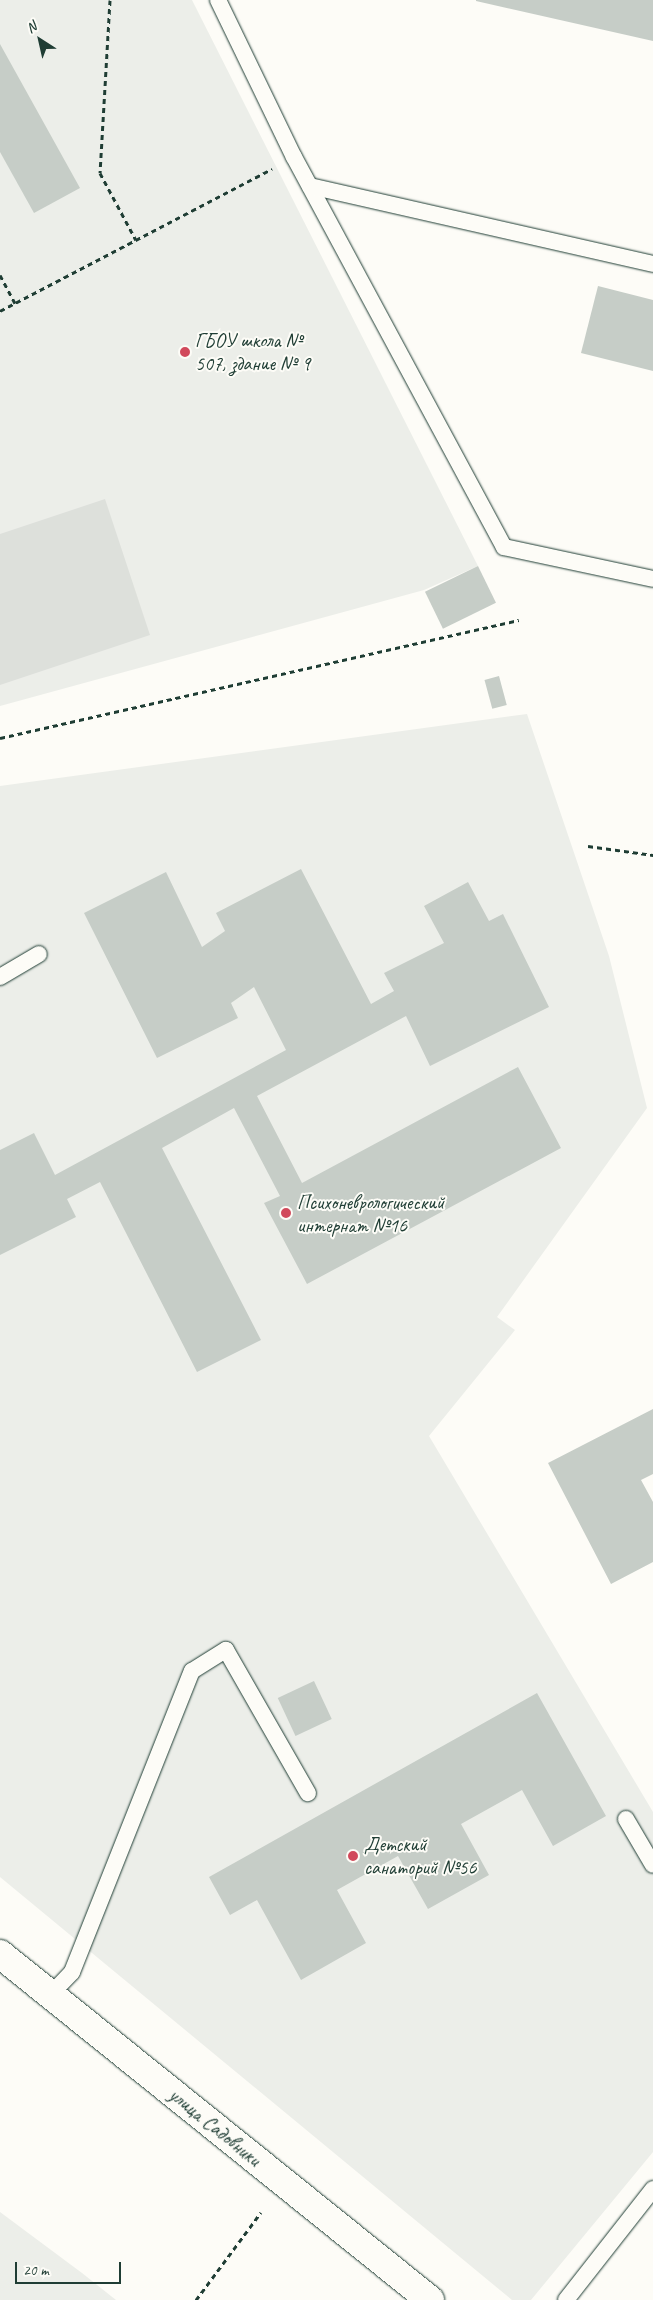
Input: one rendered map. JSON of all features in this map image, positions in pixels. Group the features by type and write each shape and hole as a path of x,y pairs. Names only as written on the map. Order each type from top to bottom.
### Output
{"street":[{"name":"улица Садовники","path":"0,1954 430,2300"}],"lane":[{"path":"218,0 294,157 504,547 653,579"},
{"path":"310,186 653,264"},
{"path":"0,977 39,954"},
{"path":"50,1994 72,1972 192,1671 226,1650 308,1793"},
{"path":"626,1819 653,1865"},
{"path":"566,2300 653,2189"}],"path":[{"path":"110,0 100,173 136,240"},
{"path":"0,311 294,157"},
{"path":"0,275 15,303"},
{"path":"0,738 519,620"},
{"path":"588,846 653,855"},
{"path":"196,2300 261,2212"}],"shaded area":[{"name":"ГБОУ школа № 507, здание № 9","path":"0,0 192,0 478,566 424,590 0,706"},
{"path":"105,499 150,635 0,685 0,534"},
{"name":"Психоневрологический интернат №16","path":"527,714 609,956 647,1108 497,1317 515,1330 429,1436 653,1812 653,2152 531,2300 512,2300 0,1877 0,786"},
{"path":"0,2212 82,2273 116,2300 0,2300"}],"building":[{"path":"653,0 653,41 476,1"},
{"path":"0,44 80,188 34,213 0,152"},
{"path":"598,286 653,300 653,371 581,353"},
{"path":"478,566 496,603 443,629 425,592"},
{"path":"499,676 507,705 492,709 485,680"},
{"path":"301,869 371,1004 394,991 384,973 444,943 424,906 468,882 489,921 503,914 549,1007 430,1066 406,1016 257,1096 302,1183 518,1067 561,1148 307,1284 264,1203 280,1196 234,1108 162,1148 261,1340 197,1372 100,1182 67,1199 76,1217 0,1255 0,1150 34,1133 55,1175 286,1050 254,987 231,1003 238,1018 157,1058 84,913 166,872 202,947 225,931 216,913"},
{"path":"653,1409 653,1474 641,1480 653,1502 653,1562 611,1584 548,1463"},
{"path":"314,1681 332,1719 295,1736 278,1698"},
{"path":"537,1693 606,1816 553,1846 522,1790 461,1824 489,1875 428,1909 398,1856 337,1890 366,1943 301,1980 257,1900 230,1915 209,1877"}],"place":[{"name":"ГБОУ школа № 507, здание № 9","path":"185,352"},
{"name":"Психоневрологический интернат №16","path":"286,1213"},
{"name":"Детский санаторий №56","path":"353,1856"}]}
